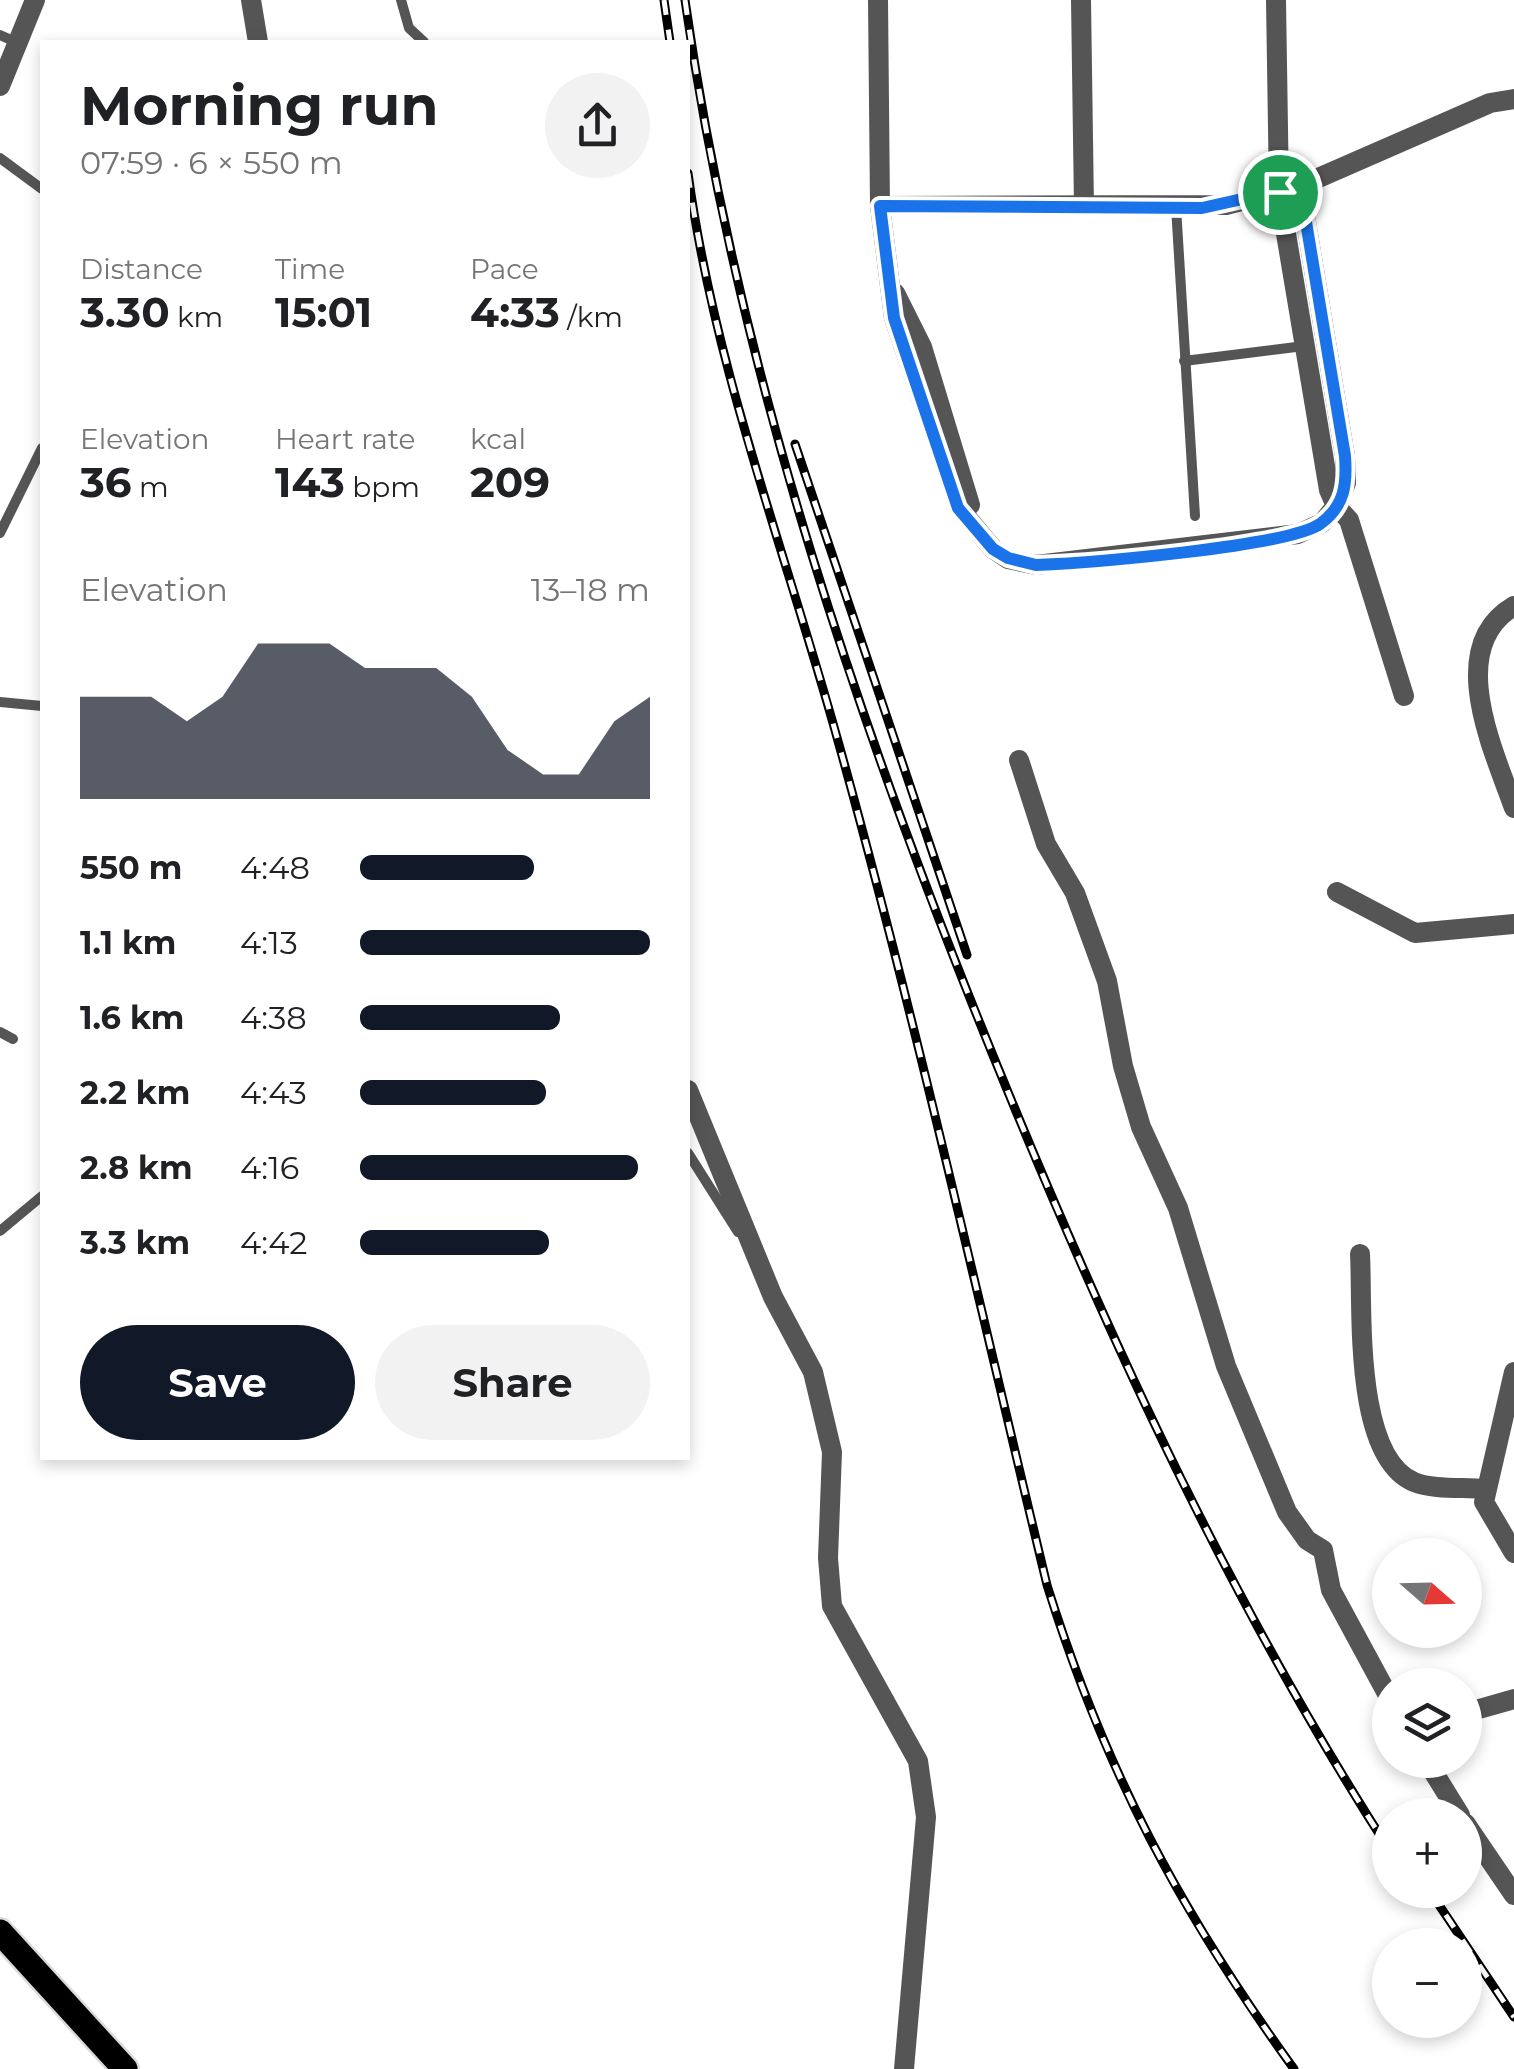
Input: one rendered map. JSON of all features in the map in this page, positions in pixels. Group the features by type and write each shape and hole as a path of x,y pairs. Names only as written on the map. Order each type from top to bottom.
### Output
{"main road":[{"path":"0,1932 125,2069"}],"street":[{"path":"0,86 9,39 35,0"},
{"path":"251,0 258,40"},
{"path":"878,0 880,206 894,292 922,347 970,502 969,518 982,537 1008,558 1036,565 1071,564 1298,534 1322,522 1336,506 1346,483 1345,456 1290,189"},
{"path":"1082,0 1084,208"},
{"path":"1276,0 1305,346 1329,490 1336,506 1350,520 1404,696"},
{"path":"880,206 1226,205 1290,189 1490,103 1514,99"},
{"path":"1514,606 1494,620 1478,663 1480,698 1514,808"},
{"path":"1019,760 1046,844 1075,894 1107,981 1137,1112 1178,1208 1226,1366 1287,1512 1307,1540 1323,1550 1331,1590 1374,1668"},
{"path":"1336,892 1416,933 1514,924"},
{"path":"690,1095 760,1267 812,1372 824,1416 834,1484 828,1558 832,1606 838,1624 897,1721 924,1783 926,1818 904,2069"},
{"path":"1360,1254 1362,1366 1386,1452 1395,1469 1417,1483 1484,1489"},
{"path":"1514,1372 1484,1489 1487,1512 1514,1554"},
{"path":"1482,1708 1514,1700"},
{"path":"1482,1847 1514,1895"}],"lane":[{"path":"401,0 409,28 422,40"},
{"path":"0,158 40,188"},
{"path":"1176,207 1195,516"},
{"path":"1184,361 1305,346"},
{"path":"0,533 40,452"},
{"path":"0,702 40,706"},
{"path":"0,1032 12,1038"},
{"path":"690,1156 760,1267"},
{"path":"0,1230 40,1198"}],"railway":[{"path":"664,0 670,40"},
{"path":"685,0 737,280 772,418 812,555 904,826 1008,1092 1136,1384 1230,1575 1372,1822"},
{"path":"690,185 733,388 867,846 1047,1585 1094,1717 1150,1838 1215,1953 1294,2069"},
{"path":"795,444 967,955"},
{"path":"1441,1908 1514,2017"}],"route":[{"path":"1300,186 1345,456 1344,496 1336,506 1322,522 1298,534 1226,545 1036,565 1019,563 993,549 958,508 894,318 894,292 880,206 1202,208 1280,192 1300,186"}]}
